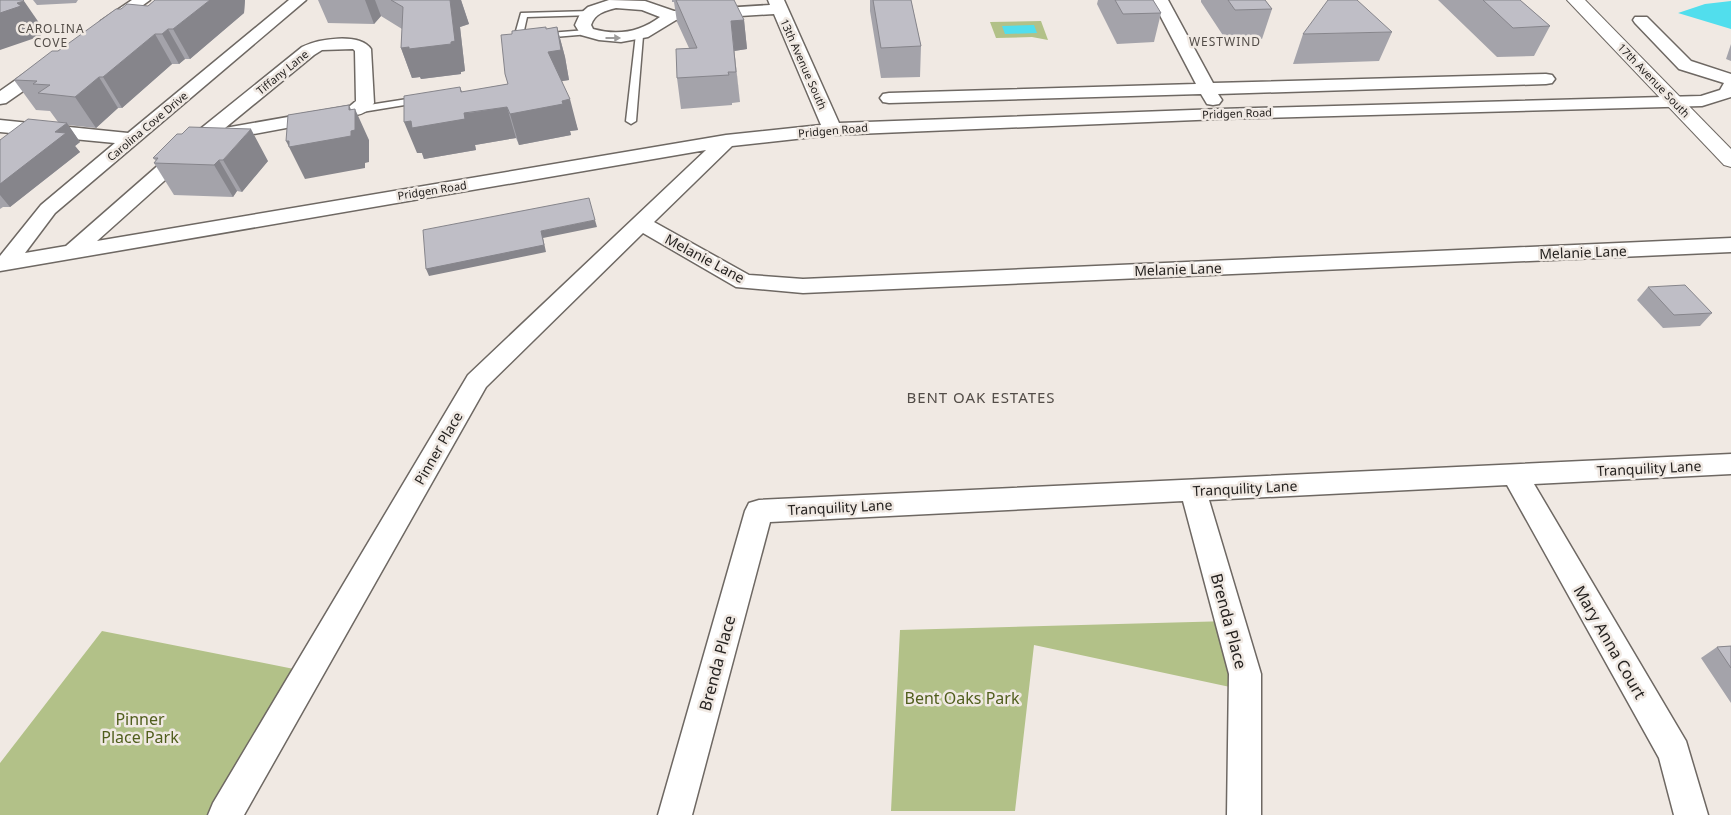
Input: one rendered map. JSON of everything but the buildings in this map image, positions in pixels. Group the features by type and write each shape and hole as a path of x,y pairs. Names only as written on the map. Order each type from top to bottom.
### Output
{"street":[{"path":"94,33 142,0"},
{"name":"Carolina Cove Drive","path":"4,263 48,209 298,0"},
{"path":"1160,0 1220,114"},
{"name":"17th Avenue South","path":"1575,0 1676,102 1731,161"},
{"path":"672,16 657,29 640,36 617,39 604,38 587,32 583,25 586,17 591,13 615,3 628,2 672,16 778,5"},
{"name":"13th Avenue South","path":"778,5 832,128"},
{"path":"1641,20 1685,65 1731,80"},
{"name":"Tiffany Lane","path":"74,250 201,138 319,44 357,44 363,49 365,103 356,110"},
{"path":"0,100 63,55"},
{"path":"889,98 1546,79"},
{"name":"Pridgen Road","path":"4,263 726,141 832,128 1220,114 1702,101 1728,93 1731,85"},
{"path":"201,138 356,110"},
{"path":"0,126 131,139"},
{"name":"Pinner Place","path":"225,815 476,381 726,141"},
{"name":"Melanie Lane","path":"641,223 744,282 803,286 1731,246"},
{"name":"Tranquility Lane","path":"759,511 1731,464"},
{"name":"Mary Anna Court","path":"1515,475 1674,753 1690,815"},
{"name":"Brenda Place","path":"1193,490 1245,674 1244,815"},
{"name":"Brenda Place","path":"675,815 759,511"}],"lane":[{"path":"587,32 518,38 524,15 591,13"},
{"path":"631,121 640,36"},
{"path":"356,110 434,98"}],"green space":[{"path":"1041,21 1048,40 1032,37 996,38 990,22"},
{"name":"Bent Oaks Park","path":"1230,621 1244,690 1034,645 1015,811 891,811 900,630"},
{"name":"Pinner Place Park","path":"102,631 309,672 225,815 0,815 0,763"}],"water":[{"path":"1731,1 1731,29 1678,13 1705,4"},
{"path":"1034,25 1037,33 1005,34 1002,26"}],"district":[{"name":"CAROLINA COVE","path":"51,35"},
{"name":"WESTWIND","path":"1225,41"},
{"name":"BENT OAK ESTATES","path":"981,397"}]}
